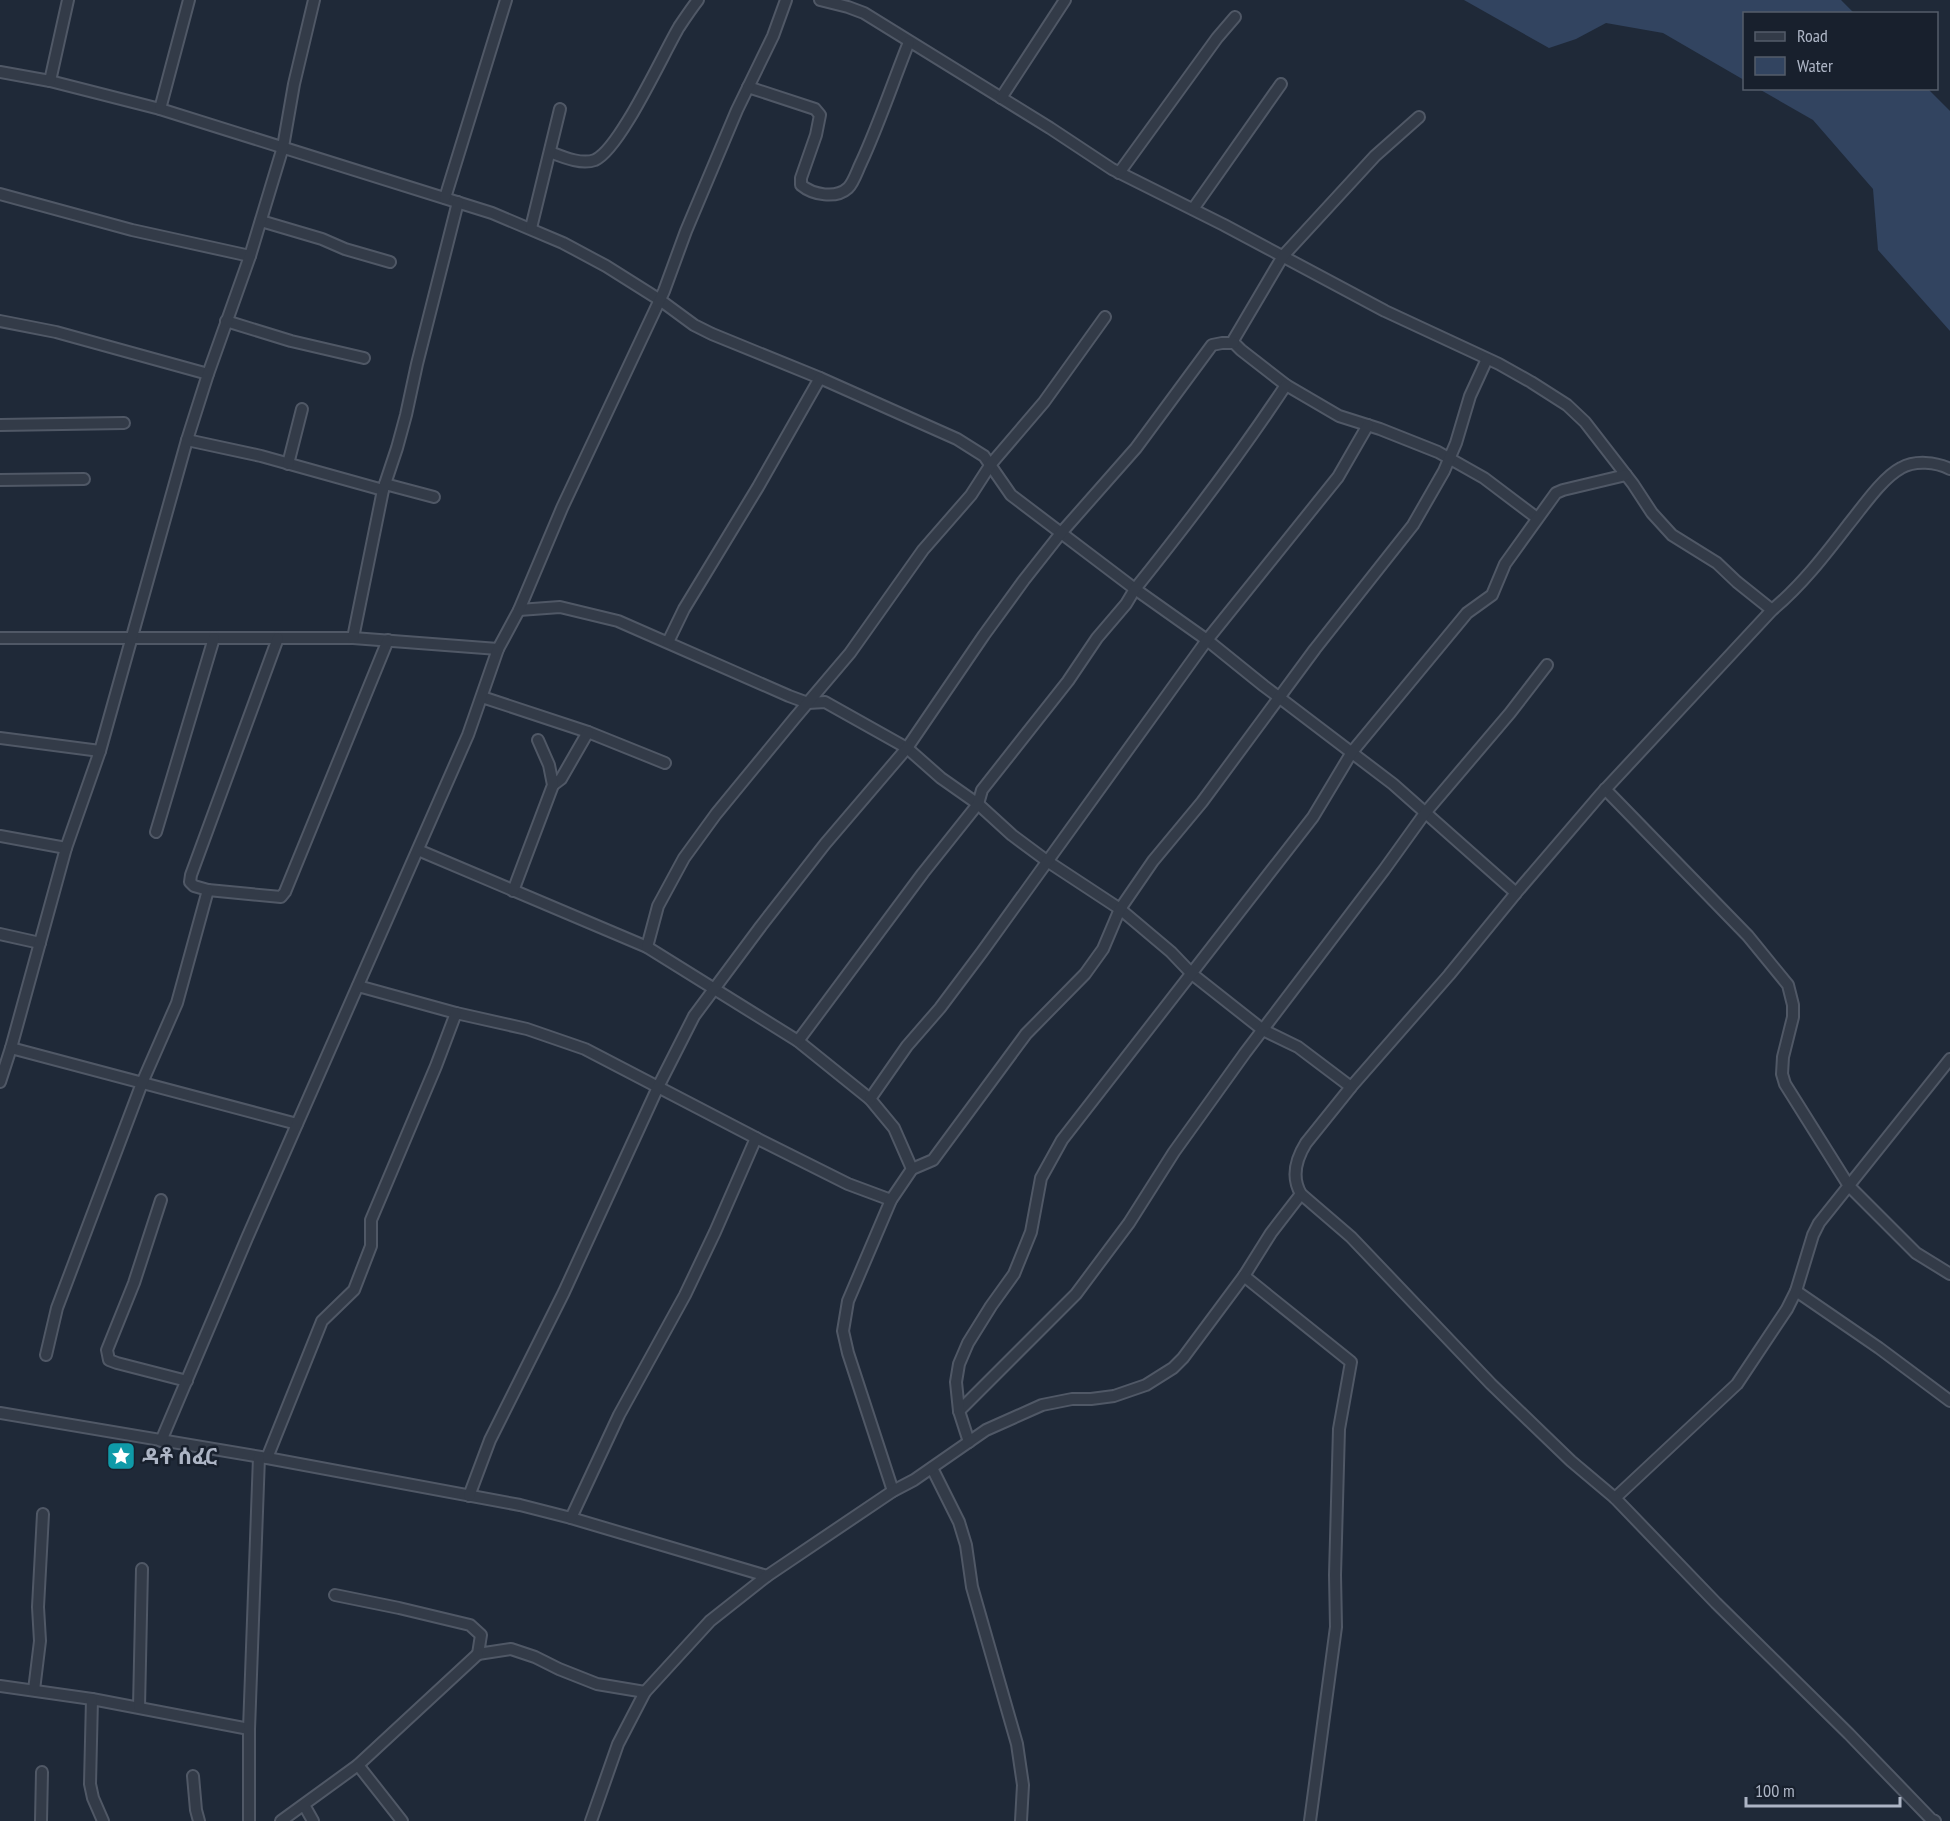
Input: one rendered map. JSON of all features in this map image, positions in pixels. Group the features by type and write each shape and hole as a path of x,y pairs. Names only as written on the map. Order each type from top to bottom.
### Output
{"street":[{"path":"50,81 68,0"},
{"path":"160,109 189,0"},
{"path":"0,1082 66,848 100,752 187,440 250,256 283,147 294,84 314,0"},
{"path":"446,198 506,0"},
{"path":"550,152 584,162 592,161 603,155 632,113 679,27 698,0"},
{"path":"161,1442 297,1124 468,735 498,649 519,610 562,508 660,300 690,221 748,87 773,36 786,0"},
{"path":"820,0 848,7 864,14 1119,173 1193,209 1384,311 1487,358 1567,405 1585,422 1652,513 1672,536 1717,563 1772,610"},
{"path":"1001,98 1065,0"},
{"path":"1119,173 1211,46 1235,17"},
{"path":"748,87 815,110 820,115 816,135 801,178 801,185 806,189 833,195 850,186 868,148 909,42"},
{"path":"0,72 50,81 160,109 492,213 531,228 606,266 660,300 694,325 712,334 820,378 957,439 978,452 1011,495 1135,590 1207,640 1352,752 1516,893"},
{"path":"1193,209 1281,84"},
{"path":"531,228 560,109"},
{"path":"1234,343 1234,339 1283,256 1374,156 1419,117"},
{"path":"0,195 132,230 250,256"},
{"path":"353,638 384,487 403,426 458,202"},
{"path":"261,221 390,262"},
{"path":"647,947 658,906 684,858 716,814 850,653 924,550 971,495 990,465 1044,402 1105,318"},
{"path":"0,321 56,332 208,374"},
{"path":"226,321 291,341 364,358"},
{"path":"469,1496 490,1440 564,1292 658,1087 694,1016 825,844 907,748 984,635 1061,533 1136,448 1212,345 1234,343 1286,385 1338,416 1414,441 1449,458 1484,478 1537,518"},
{"path":"893,1491 843,1331 848,1301 891,1200 912,1169 933,1160 1026,1034 1085,974 1103,949 1120,909 1153,861 1202,802 1315,649 1413,525 1449,458 1470,396 1487,358"},
{"path":"668,642 684,609 758,487 820,378"},
{"path":"798,1041 978,804 982,790 1201,506 1286,385"},
{"path":"288,464 302,409"},
{"path":"0,424 124,423"},
{"path":"870,1099 906,1046 940,1008 982,952 1207,640 1338,477 1368,425"},
{"path":"187,440 434,497"},
{"path":"1933,1820 1716,1603 1615,1498 1571,1461 1491,1384 1351,1237 1301,1194 1296,1185 1295,1172 1300,1152 1351,1087 1449,975 1516,893 1605,789 1772,610 1788,597 1873,493 1901,468 1918,463 1944,466 1950,469"},
{"path":"969,1442 959,1411 956,1382 959,1364 968,1343 1014,1274 1031,1232 1041,1178 1062,1140 1313,817 1352,752 1467,613 1492,595 1505,564 1559,491 1626,475"},
{"path":"0,480 84,479"},
{"path":"519,610 560,607 618,621 789,696 808,703 825,702 907,748 941,778 978,804 1012,835 1120,909 1171,952 1192,974 1263,1030 1298,1047 1351,1087"},
{"path":"0,638 353,638 498,649"},
{"path":"156,832 214,638"},
{"path":"278,638 191,875 190,882 194,886 208,890 280,897 285,892 388,640"},
{"path":"959,1411 1076,1294 1129,1223 1210,1101 1425,813 1547,665"},
{"path":"482,697 588,732 665,763"},
{"path":"553,785 561,779 588,732"},
{"path":"0,738 100,752"},
{"path":"513,891 553,785 549,765 538,740"},
{"path":"1605,789 1748,936 1788,986 1793,1005 1793,1017 1782,1057 1782,1074 1785,1084 1849,1186 1917,1253 1950,1274"},
{"path":"0,836 66,848"},
{"path":"418,850 647,947 798,1041 870,1099 894,1128 912,1169"},
{"path":"46,1355 57,1308 142,1083 177,1003 208,890"},
{"path":"0,934 40,943"},
{"path":"358,986 456,1013 527,1029 585,1049 848,1184 891,1200"},
{"path":"249,1821 249,1729 263,1458 322,1321 354,1290 372,1246 371,1220 456,1013"},
{"path":"11,1048 297,1124"},
{"path":"1615,1498 1737,1384 1787,1309 1796,1291 1813,1235 1820,1223 1950,1059"},
{"path":"571,1518 619,1415 690,1285 756,1138"},
{"path":"591,1821 618,1744 645,1692 710,1621 766,1576 893,1491 914,1480 986,1430 1042,1405 1072,1399 1091,1400 1114,1396 1146,1385 1173,1368 1183,1358 1244,1276 1271,1233 1301,1194"},
{"path":"161,1200 134,1283 107,1350 109,1360 187,1381"},
{"path":"1244,1276 1351,1362 1339,1429 1336,1627 1310,1821"},
{"path":"1796,1291 1879,1348 1950,1401"},
{"path":"0,1413 520,1505 766,1576"},
{"path":"932,1468 963,1534 972,1587 1017,1744 1023,1785 1021,1821"},
{"path":"34,1690 40,1641 39,1607 44,1514"},
{"path":"139,1707 142,1569"},
{"path":"335,1595 470,1625 481,1635 478,1654"},
{"path":"281,1821 358,1765 478,1654 511,1649 597,1684 645,1692"},
{"path":"0,1689 34,1690 92,1699 249,1729"},
{"path":"92,1699 90,1784 93,1798 103,1821"},
{"path":"358,1765 402,1821"},
{"path":"41,1821 42,1772"},
{"path":"193,1776 199,1821"},
{"path":"304,1805 313,1821"}],"water":[{"path":"1464,0 1841,0 1853,12 1743,12 1743,79 1663,33 1606,23 1576,39 1549,48"},
{"path":"1761,90 1929,90 1950,111 1950,331 1878,250 1873,189 1813,120"}],"place":[{"name":"ዳቶ ሰፈር","path":"121,1456"}]}
